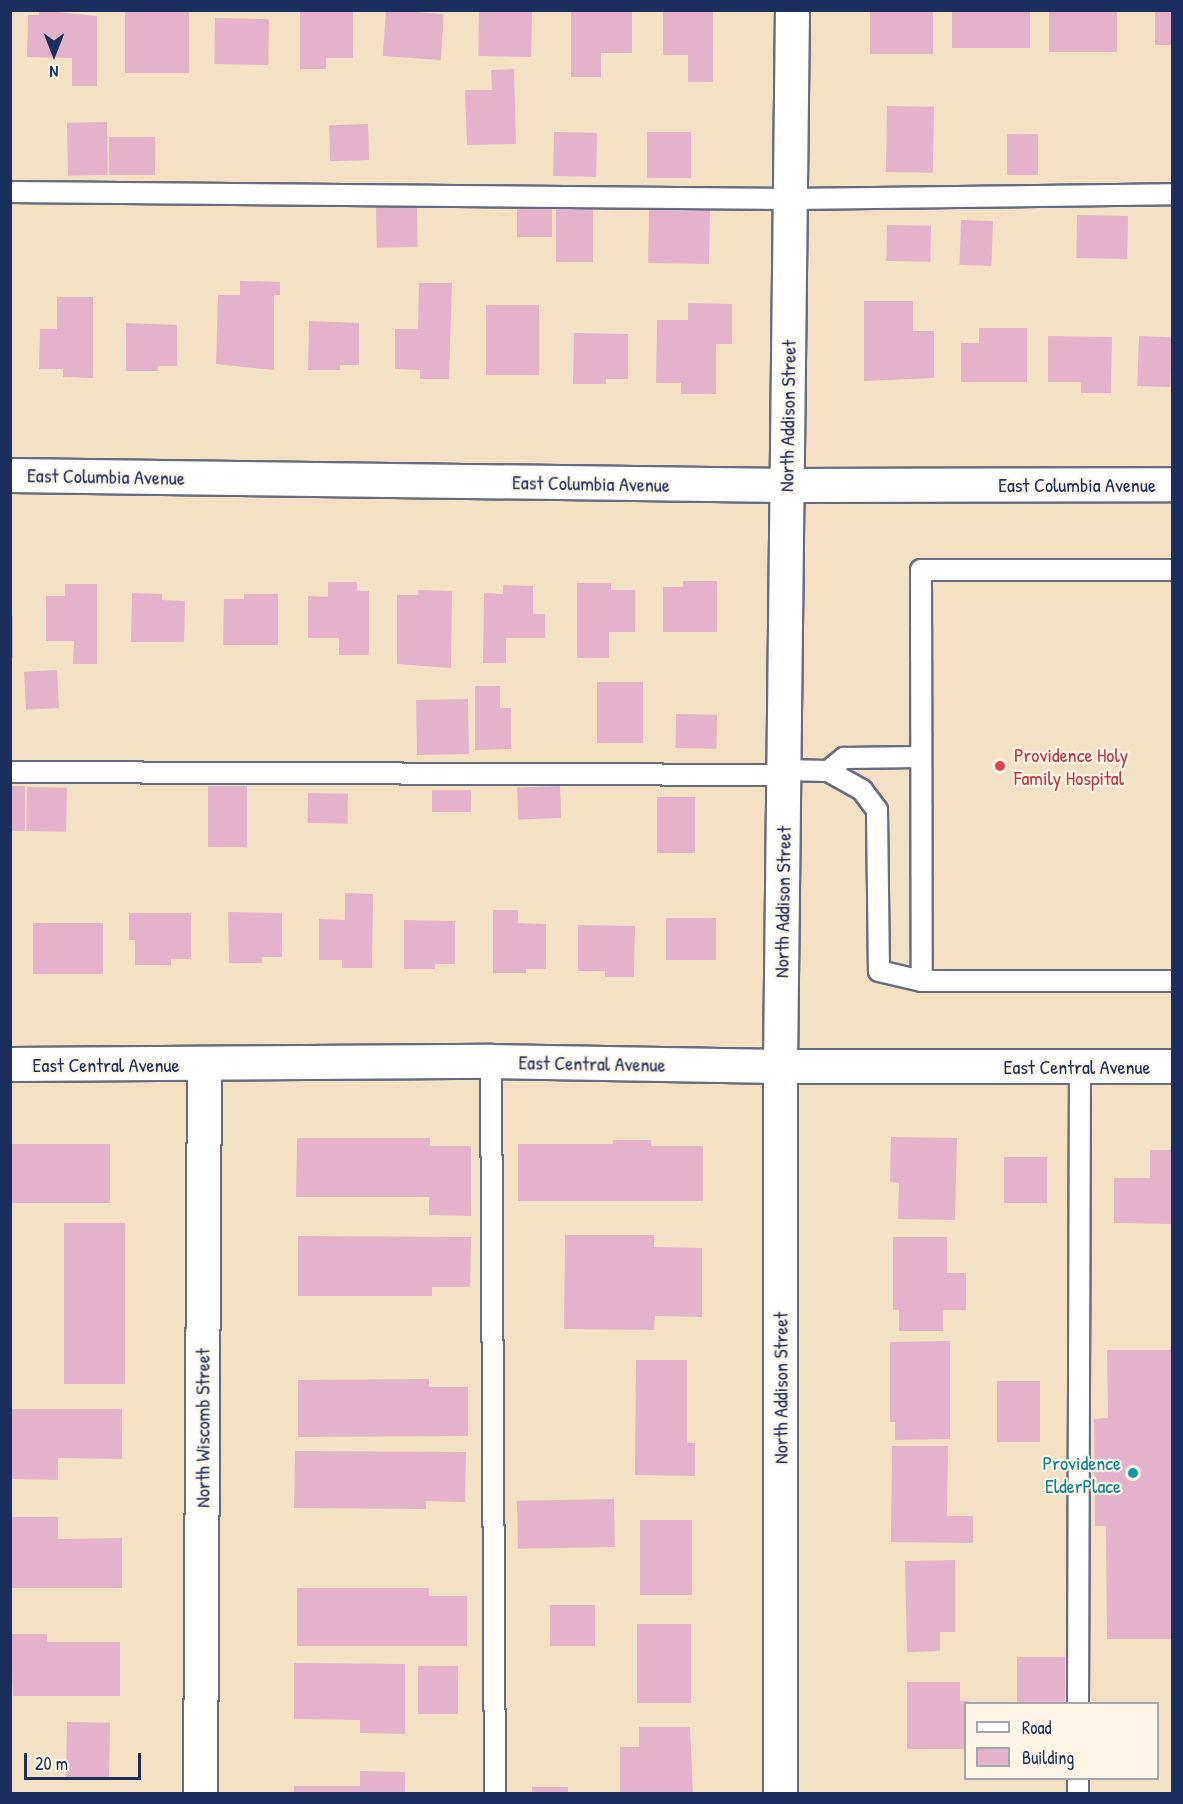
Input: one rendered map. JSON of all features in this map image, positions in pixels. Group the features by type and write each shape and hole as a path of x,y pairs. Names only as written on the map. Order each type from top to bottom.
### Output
{"street":[{"name":"North Addison Street","path":"780,1794 780,1066 792,10"},
{"name":"East Columbia Avenue","path":"10,475 786,485 1173,484"},
{"name":"East Central Avenue","path":"10,1064 491,1061 780,1066 1173,1066"},
{"name":"North Wiscomb Street","path":"200,1794 204,1063"}],"lane":[{"path":"10,192 790,199 1173,194"},
{"path":"922,981 921,570 1173,570"},
{"path":"828,771 844,758 921,757"},
{"path":"10,772 783,773 828,771 862,790 877,810 879,971 922,981 1173,981"},
{"path":"491,1061 495,1794"},
{"path":"1078,1702 1080,1066"}],"building":[{"path":"39,10 97,16 97,86 72,86 72,58 27,57 28,15 39,15"},
{"path":"125,10 189,10 189,73 125,73"},
{"path":"300,10 353,10 353,58 326,58 326,69 300,69"},
{"path":"386,10 444,14 441,60 383,56"},
{"path":"479,10 532,11 531,57 478,56"},
{"path":"571,10 632,10 632,53 601,53 601,77 571,77"},
{"path":"663,10 713,10 713,82 688,82 688,55 663,55"},
{"path":"870,10 933,10 933,54 870,54"},
{"path":"952,10 1030,10 1030,48 952,48"},
{"path":"1049,10 1117,10 1117,52 1049,52"},
{"path":"1155,10 1172,10 1172,45 1155,45"},
{"path":"215,18 269,19 268,65 214,64"},
{"path":"514,69 516,144 467,145 465,90 492,90 491,70"},
{"path":"887,106 934,107 933,173 886,172"},
{"path":"107,122 108,175 68,176 67,123"},
{"path":"368,124 369,160 330,161 329,125"},
{"path":"554,132 597,133 596,177 553,176"},
{"path":"647,132 691,132 691,178 647,178"},
{"path":"1007,134 1038,134 1038,175 1007,175"},
{"path":"109,137 155,137 155,175 109,175"},
{"path":"517,206 552,206 552,237 517,237"},
{"path":"417,207 418,247 377,248 376,208"},
{"path":"556,207 593,207 593,262 556,262"},
{"path":"649,208 710,209 709,264 648,263"},
{"path":"1077,215 1128,216 1127,259 1076,258"},
{"path":"961,220 993,221 991,266 959,265"},
{"path":"887,225 931,226 930,262 886,261"},
{"path":"240,281 280,282 280,295 274,295 274,370 216,364 218,295 240,295"},
{"path":"419,283 452,283 449,379 420,379 420,370 395,369 395,329 418,329"},
{"path":"57,297 93,297 93,378 63,377 63,369 39,369 40,329 57,329"},
{"path":"864,301 913,301 913,331 934,331 934,378 864,381"},
{"path":"688,303 732,304 732,344 716,344 716,394 681,394 681,383 656,383 657,320 688,320"},
{"path":"486,305 539,305 539,375 486,375"},
{"path":"309,321 359,323 359,365 340,365 340,370 308,370"},
{"path":"126,323 177,325 177,366 158,366 158,371 126,371"},
{"path":"979,328 1027,328 1027,382 961,382 961,343 979,343"},
{"path":"574,333 628,334 628,379 606,379 606,384 573,384"},
{"path":"1048,336 1112,337 1111,393 1081,393 1081,382 1048,382"},
{"path":"1139,336 1172,337 1170,387 1137,386"},
{"path":"683,581 717,581 717,632 663,632 663,587 683,587"},
{"path":"328,582 357,582 357,591 369,591 369,655 339,655 339,638 308,638 308,596 328,597"},
{"path":"577,583 611,583 611,590 635,590 635,632 609,632 609,658 577,658"},
{"path":"65,584 97,584 97,664 73,664 74,641 46,641 46,596 65,596"},
{"path":"503,585 533,586 533,614 545,614 545,638 506,638 506,663 483,663 484,593 503,594"},
{"path":"418,590 452,591 451,668 397,664 397,595 418,595"},
{"path":"132,593 162,594 162,600 185,601 184,642 131,642"},
{"path":"244,594 278,594 278,645 223,645 224,599 244,599"},
{"path":"10,616 13,616 13,658 10,658"},
{"path":"57,670 59,708 26,710 24,672"},
{"path":"597,682 643,682 643,743 597,743"},
{"path":"475,686 500,686 500,708 511,708 511,749 475,750"},
{"path":"468,699 469,754 417,755 416,700"},
{"path":"676,714 717,715 716,749 675,748"},
{"path":"10,786 25,786 25,831 10,831"},
{"path":"208,786 247,786 247,847 208,847"},
{"path":"560,786 561,818 518,819 517,788"},
{"path":"27,787 67,788 66,832 26,831"},
{"path":"432,790 471,790 471,812 432,812"},
{"path":"308,793 348,794 347,824 307,823"},
{"path":"657,797 695,797 695,853 657,853"},
{"path":"345,893 373,894 372,968 342,968 342,960 319,960 319,919 345,920"},
{"path":"493,910 518,910 518,923 546,924 546,969 526,969 526,973 493,973"},
{"path":"228,912 282,913 282,957 262,957 262,963 229,963"},
{"path":"129,913 191,913 191,959 171,959 171,965 135,965 135,940 129,940"},
{"path":"666,918 716,918 716,960 666,960"},
{"path":"404,920 455,921 455,964 435,964 435,969 404,969"},
{"path":"33,923 103,923 103,974 33,974"},
{"path":"578,925 635,926 634,977 605,977 605,971 578,971"},
{"path":"891,1137 957,1138 955,1220 898,1219 899,1183 890,1182"},
{"path":"297,1138 430,1138 430,1146 471,1146 471,1216 429,1215 429,1197 296,1197"},
{"path":"613,1140 651,1140 651,1146 703,1146 703,1201 518,1201 518,1144 613,1144"},
{"path":"10,1144 110,1144 110,1203 10,1203"},
{"path":"1150,1150 1172,1150 1172,1224 1114,1223 1114,1178 1150,1178"},
{"path":"1004,1157 1047,1157 1047,1203 1004,1203"},
{"path":"64,1223 125,1223 125,1384 64,1384"},
{"path":"565,1235 654,1235 654,1247 702,1248 702,1317 655,1316 654,1330 564,1329"},
{"path":"298,1236 471,1237 470,1287 432,1287 432,1296 298,1296"},
{"path":"893,1237 947,1237 947,1273 966,1273 966,1310 943,1310 943,1331 899,1331 899,1310 893,1310"},
{"path":"950,1341 950,1439 895,1440 895,1422 890,1422 890,1342"},
{"name":"Providence ElderPlace","path":"1107,1350 1172,1350 1172,1639 1107,1639 1106,1526 1095,1526 1094,1419 1108,1418"},
{"path":"636,1360 687,1360 687,1443 695,1443 695,1476 635,1475"},
{"path":"429,1379 429,1387 468,1387 468,1436 298,1437 298,1380"},
{"path":"997,1381 1040,1381 1040,1442 997,1442"},
{"path":"10,1409 122,1409 122,1459 58,1458 58,1480 10,1479"},
{"path":"892,1446 948,1446 947,1516 973,1516 973,1543 891,1542"},
{"path":"295,1451 466,1452 465,1502 426,1501 426,1509 294,1508"},
{"path":"614,1499 615,1547 518,1549 517,1501"},
{"path":"10,1517 58,1517 58,1539 122,1538 122,1588 10,1588"},
{"path":"640,1520 692,1520 692,1595 640,1595"},
{"path":"955,1560 955,1632 940,1632 940,1651 907,1652 905,1561"},
{"path":"297,1588 429,1588 429,1596 467,1596 467,1646 297,1646"},
{"path":"550,1605 595,1605 595,1646 550,1646"},
{"path":"637,1624 691,1624 691,1703 637,1703"},
{"path":"10,1634 47,1634 47,1642 120,1642 120,1696 13,1696"},
{"path":"1017,1657 1065,1657 1065,1702 1017,1702"},
{"path":"294,1663 405,1664 405,1734 360,1733 360,1720 294,1719"},
{"path":"418,1666 458,1666 458,1714 418,1714"},
{"path":"907,1682 960,1682 960,1701 969,1701 964,1702 964,1749 907,1749"},
{"path":"67,1722 110,1723 109,1780 66,1779"},
{"path":"639,1727 690,1727 693,1794 620,1794 620,1747 639,1747"},
{"path":"360,1771 405,1772 405,1794 294,1794 294,1786 360,1786"},
{"path":"532,1787 568,1787 568,1794 532,1794"}],"place":[{"name":"Providence Holy Family Hospital","path":"1000,766"},
{"name":"Providence ElderPlace","path":"1133,1473"}]}
